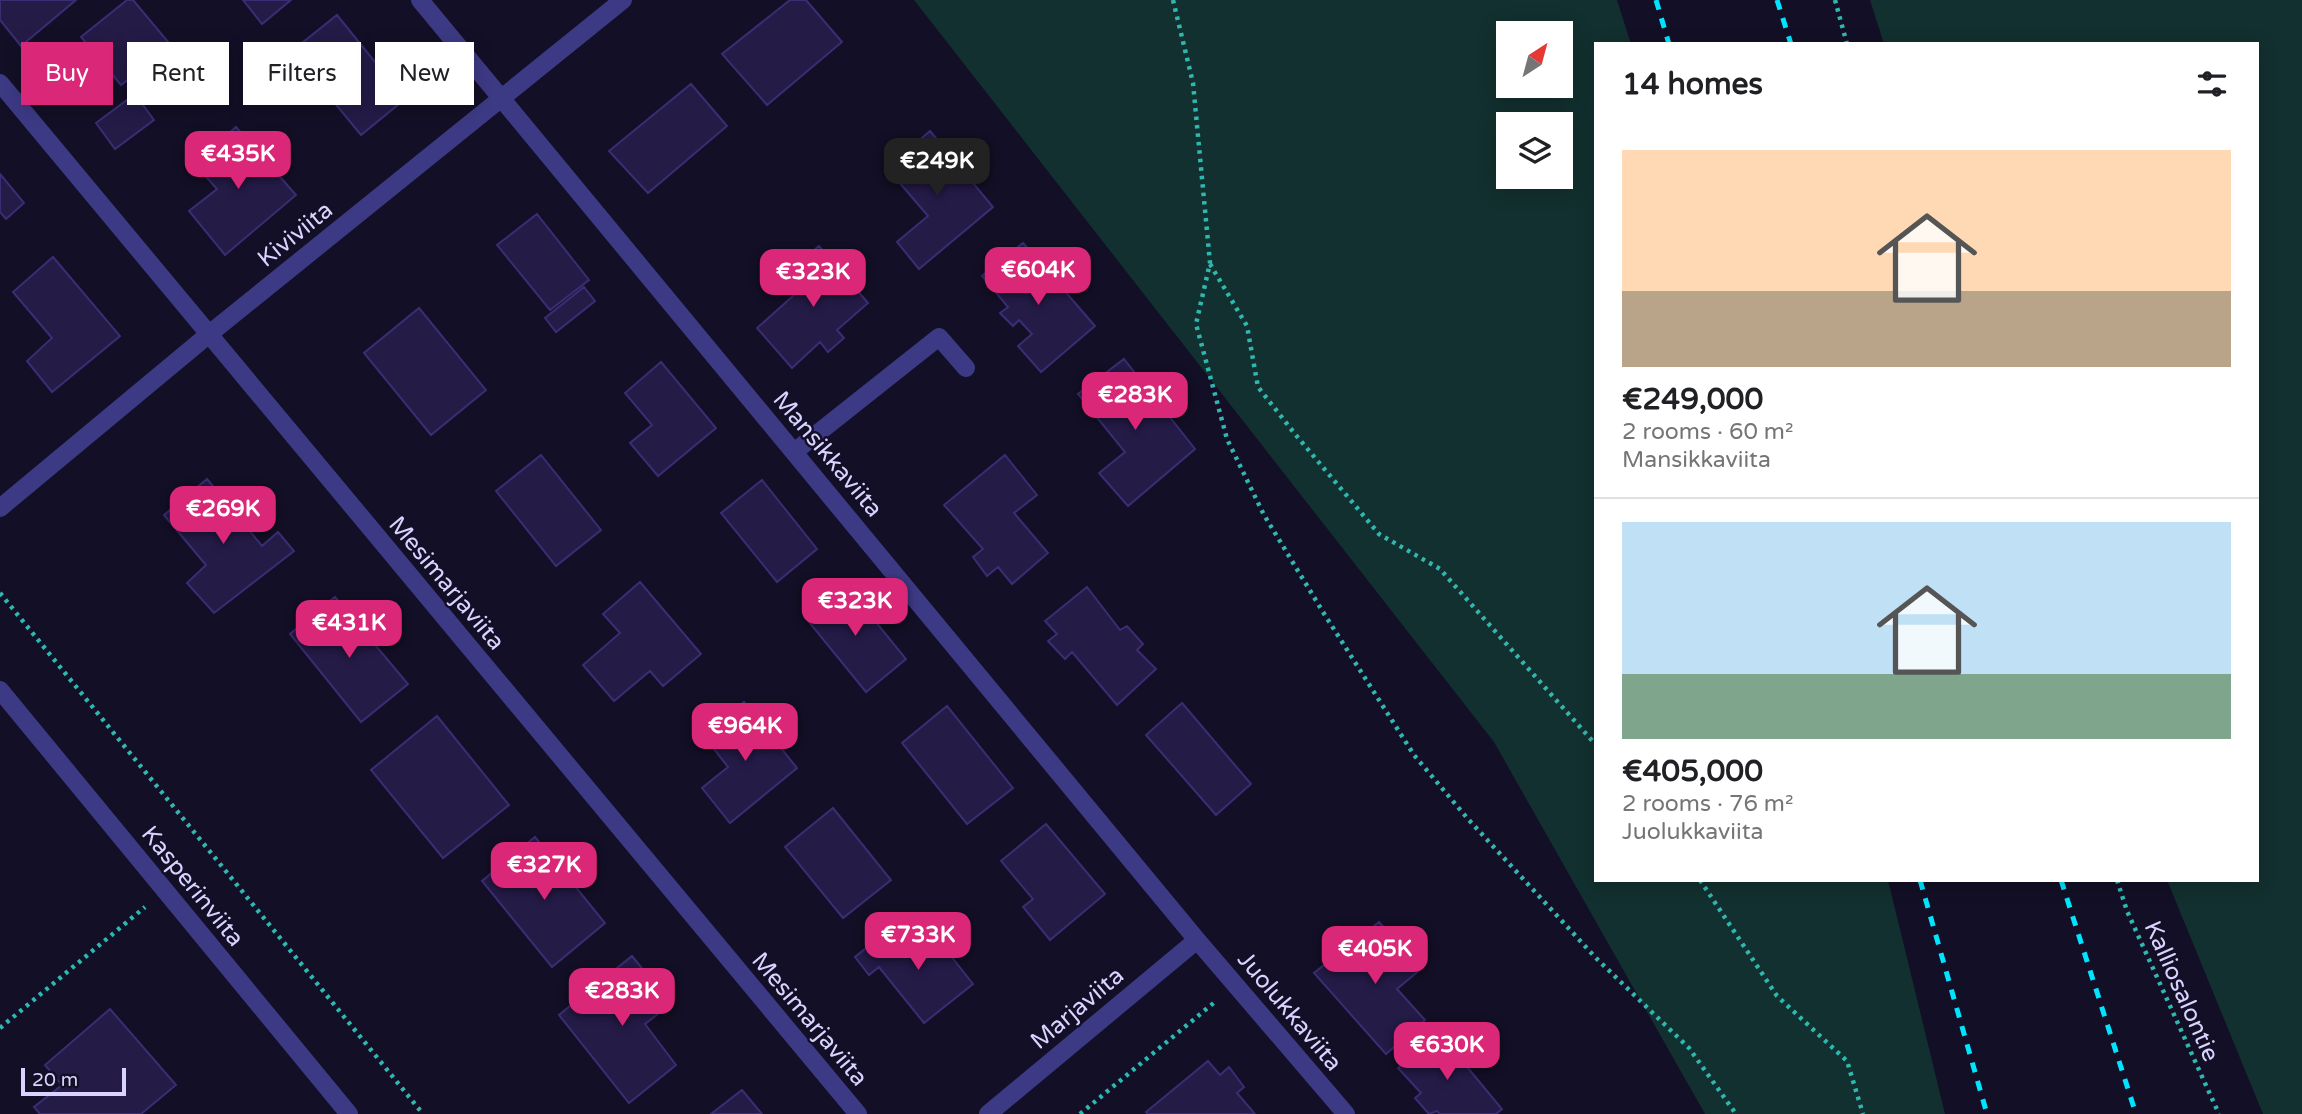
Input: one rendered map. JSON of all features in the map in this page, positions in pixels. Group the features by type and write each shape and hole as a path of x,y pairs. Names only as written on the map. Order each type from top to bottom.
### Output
{"street":[{"name":"Mansikkaviita","path":"420,0 1198,940"},
{"name":"Kiviviita","path":"0,508 208,335 622,0"},
{"name":"Mesimarjaviita","path":"0,82 858,1114"},
{"path":"794,452 939,337 966,368"},
{"name":"Kasperinviita","path":"0,690 349,1114"},
{"name":"Juolukkaviita","path":"1198,940 1346,1114"},
{"name":"Marjaviita","path":"988,1114 1198,940"}],"path":[{"path":"1173,0 1193,83 1210,263 1196,324 1227,439 1264,515 1322,612 1414,755 1468,819 1596,958 1689,1048 1736,1114"},
{"path":"1835,0 1846,42"},
{"path":"1210,263 1247,326 1258,387 1295,434 1379,534 1440,569 1594,743"},
{"path":"0,593 423,1114"},
{"path":"1701,882 1777,996 1847,1061 1863,1114"},
{"name":"Kalliosalontie","path":"2118,882 2127,911 2219,1114"},
{"path":"0,1028 145,907"},
{"path":"1080,1114 1235,984"}],"green space":[{"path":"914,0 1617,0 1630,42 1594,42 1594,882 1888,882 1945,1114 1705,1114 1494,742"},
{"path":"1870,0 2302,0 2302,1114 2263,1114 2168,882 2259,882 2259,42 1883,42"}],"building":[{"path":"0,0 76,0 26,42 21,42 21,46 0,20"},
{"path":"127,0 133,0 168,42 127,42 127,80 121,85 113,75 113,42 85,42 81,37"},
{"path":"243,0 291,0 262,24"},
{"path":"790,0 806,0 842,42 767,105 722,54"},
{"path":"337,15 359,42 303,42"},
{"path":"361,45 375,62 375,105 398,105 361,135 336,105 361,105"},
{"path":"691,84 727,126 648,193 609,151"},
{"path":"127,100 127,105 143,105 154,120 115,149 96,123"},
{"path":"236,127 296,195 225,255 189,211 217,189 194,163"},
{"path":"930,131 993,207 919,269 897,242 928,216 887,168"},
{"path":"0,174 24,203 6,219 0,212"},
{"path":"537,214 589,280 550,310 497,245"},
{"path":"1023,243 1095,326 1041,372 1018,346 1032,334 1019,320 1013,326 1000,313 1008,307 982,276"},
{"path":"819,246 868,303 837,330 844,338 828,352 820,342 792,368 757,328 802,288 787,273"},
{"path":"53,257 120,336 52,392 27,361 52,338 13,292"},
{"path":"584,287 595,301 556,332 545,318"},
{"path":"419,308 486,390 431,435 364,353"},
{"path":"1124,359 1195,449 1128,506 1099,473 1125,452 1078,394"},
{"path":"661,362 716,428 658,476 630,443 652,425 625,393"},
{"path":"541,455 601,530 556,566 496,491"},
{"path":"1005,455 1037,495 1014,513 1048,553 1012,584 998,567 987,576 973,557 983,549 944,505"},
{"path":"207,479 262,546 278,532 294,551 214,613 187,583 206,565 164,515"},
{"path":"762,480 817,549 777,582 721,513"},
{"path":"640,582 701,654 663,686 650,671 614,701 583,665 620,633 603,614"},
{"path":"844,583 906,659 866,692 804,616"},
{"path":"1087,587 1120,630 1127,626 1143,644 1137,650 1156,669 1117,705 1072,652 1065,659 1048,641 1057,634 1045,621"},
{"path":"335,597 408,684 361,722 290,634"},
{"path":"744,702 797,768 730,823 702,788 728,767 703,735"},
{"path":"1182,703 1251,784 1216,815 1146,735"},
{"path":"947,706 1013,788 967,824 902,743"},
{"path":"437,716 509,805 443,858 371,770"},
{"path":"833,808 891,880 843,918 785,847"},
{"path":"1046,824 1105,894 1050,940 1023,907 1033,899 1001,861"},
{"path":"535,837 605,923 552,967 482,881"},
{"path":"1379,922 1421,969 1397,989 1425,1020 1386,1054 1314,973"},
{"path":"928,927 973,984 924,1023 879,967 869,975 855,957 886,932 899,950"},
{"path":"632,956 671,1004 645,1024 676,1065 629,1103 559,1015"},
{"path":"110,1009 176,1085 141,1114 40,1114 34,1107 62,1085 45,1065"},
{"path":"1439,1033 1502,1109 1496,1114 1440,1114 1437,1111 1429,1114 1415,1098 1421,1093 1398,1068"},
{"path":"1208,1061 1220,1075 1229,1067 1244,1087 1237,1093 1255,1114 1146,1112"},
{"path":"742,1090 762,1114 711,1114"}],"railway":[{"path":"1656,0 1668,42"},
{"path":"1777,0 1790,42"},
{"path":"1921,882 1987,1114"},
{"path":"2062,882 2136,1114"}]}
